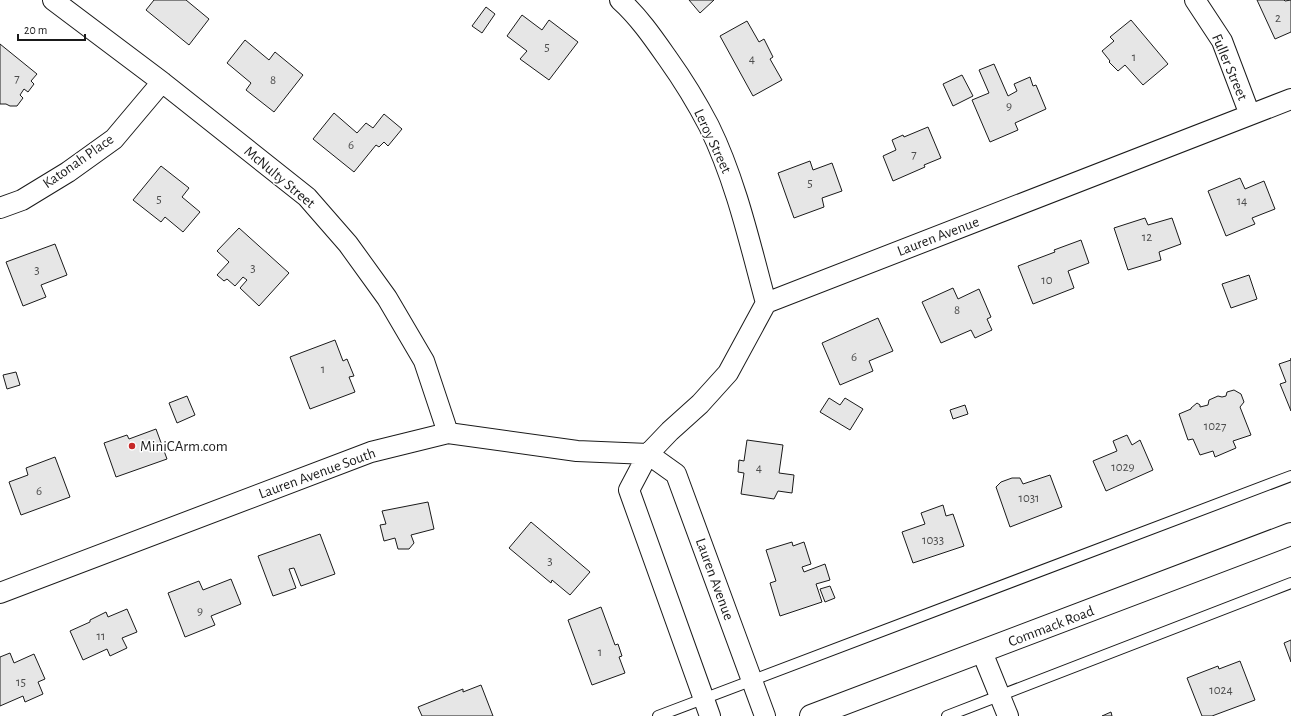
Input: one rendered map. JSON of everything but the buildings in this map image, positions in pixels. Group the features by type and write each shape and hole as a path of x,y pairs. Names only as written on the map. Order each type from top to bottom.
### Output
{"main road":[{"name":"Commack Road","path":"812,716 1291,534"}],"street":[{"name":"McNulty Street","path":"53,0 162,82 307,197 348,244 387,298 424,361 448,433"},
{"name":"Leroy Street","path":"620,0 627,6 664,52 684,82 709,127 730,178 747,232 766,303"},
{"name":"Fuller Street","path":"1195,0 1222,40 1250,115"},
{"name":"Katonah Place","path":"0,208 22,200 42,188 68,172 114,139 162,82"},
{"name":"Lauren Avenue","path":"766,303 1291,99"},
{"path":"707,707 629,490 648,454 670,431 700,404 728,373 766,303"},
{"name":"Lauren Avenue South","path":"0,593 371,452 448,433 577,451 648,454"},
{"name":"Lauren Avenue","path":"648,454 676,474 765,716"},
{"path":"982,652 1008,716"}],"lane":[{"path":"658,716 707,707 752,679 1291,476"},
{"path":"947,716 1291,583"}],"place":[{"name":"MiniCArm.com","path":"132,446"}]}
